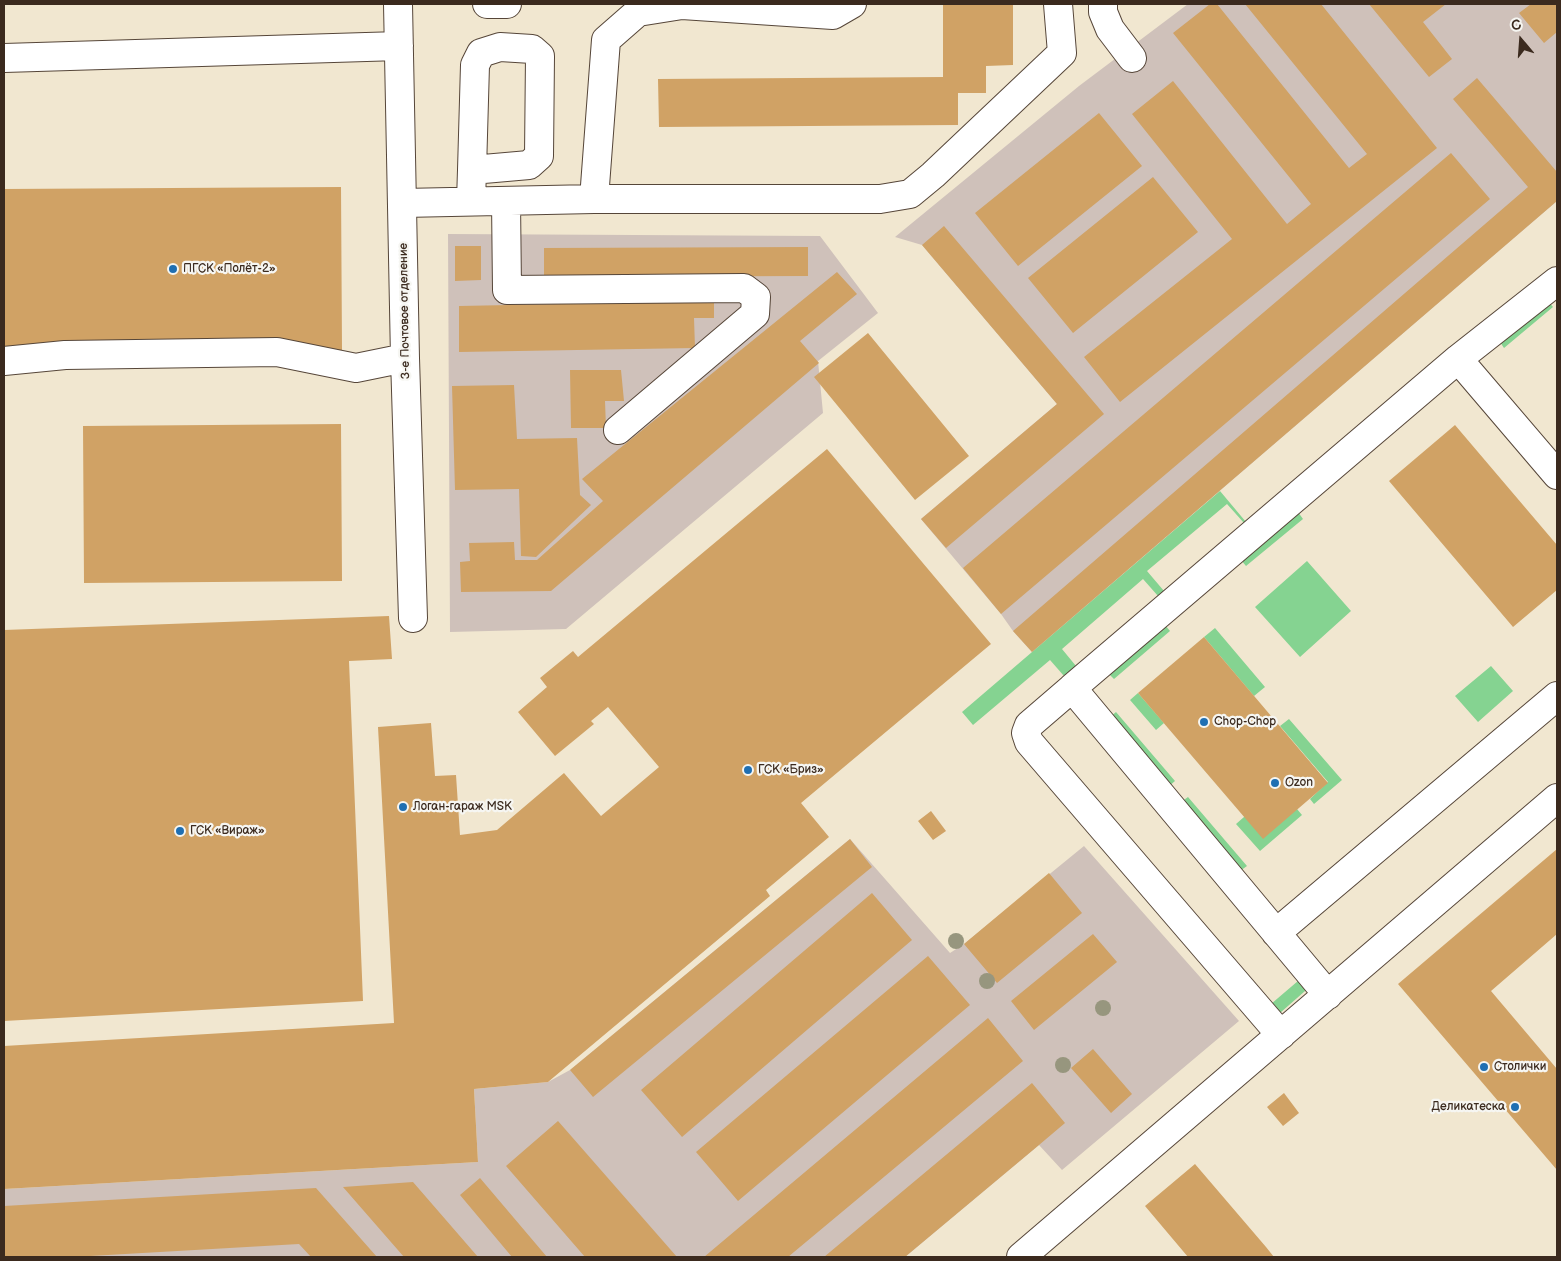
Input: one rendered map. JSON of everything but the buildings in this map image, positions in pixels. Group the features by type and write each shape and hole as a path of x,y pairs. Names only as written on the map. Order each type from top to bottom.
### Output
{"street":[{"name":"3-е Почтовое отделение","path":"398,4 405,358 413,618"},
{"path":"487,4 507,4"},
{"path":"594,199 606,40 638,12 682,5 833,16 852,4"},
{"path":"403,204 594,199 880,199 910,194 933,175 1062,54 1058,4"},
{"path":"1103,4 1103,12 1110,29 1132,58"},
{"path":"4,58 399,46"},
{"path":"470,201 475,65 481,53 500,47 532,49 540,56 539,156 529,165 472,170"},
{"path":"506,201 507,290 744,288 756,297 755,314 618,430"},
{"path":"1281,1035 1029,742 1026,733 1029,725 1458,358 1557,280"},
{"path":"4,360 65,355 277,352 356,368 405,358"},
{"path":"1458,358 1557,475"},
{"path":"1072,688 1328,995"},
{"path":"1276,933 1557,696"},
{"path":"1021,1257 1557,798"}],"shaded area":[{"path":"1188,4 1557,4 1557,201 1032,652 921,519 1057,404 922,245 895,237 1079,86"},
{"path":"448,234 820,236 878,313 818,361 823,413 566,629 450,632"},
{"path":"850,839 950,953 964,944 1084,846 1239,1021 1062,1170 1039,1145 905,1257 4,1257 4,1189 478,1162 474,1089 548,1082 570,1070"}],"green space":[{"path":"1548,301 1553,307 1504,348 1500,342"},
{"path":"1220,491 1246,522 1244,523 1227,504 1147,571 1164,591 1158,596 1143,579 1062,649 1076,666 1064,676 1050,660 973,725 962,712"},
{"path":"1298,512 1303,519 1246,566 1241,560"},
{"path":"1307,561 1351,611 1300,657 1255,607"},
{"path":"1165,625 1170,631 1114,679 1108,673"},
{"path":"1215,628 1265,687 1254,696 1204,637"},
{"path":"1491,666 1513,691 1478,722 1455,696"},
{"path":"1138,693 1164,723 1156,730 1130,700"},
{"path":"1116,712 1175,781 1168,787 1109,718"},
{"path":"1289,719 1342,780 1314,804 1310,799 1328,782 1280,726"},
{"path":"1188,797 1247,866 1240,871 1181,802"},
{"path":"1297,809 1302,815 1260,851 1236,824 1244,817"},
{"path":"1305,975 1313,984 1280,1013 1271,1004"}],"place":[{"name":"ПГСК «Полёт-2»","path":"173,269"},
{"name":"Chop-Chop","path":"1204,722"},
{"name":"ГСК «Бриз»","path":"748,770"},
{"name":"Ozon","path":"1275,783"},
{"name":"Логан-гараж MSK","path":"403,807"},
{"name":"ГСК «Вираж»","path":"180,831"},
{"name":"Столички","path":"1484,1067"},
{"name":"Деликатеска","path":"1515,1107"}]}
